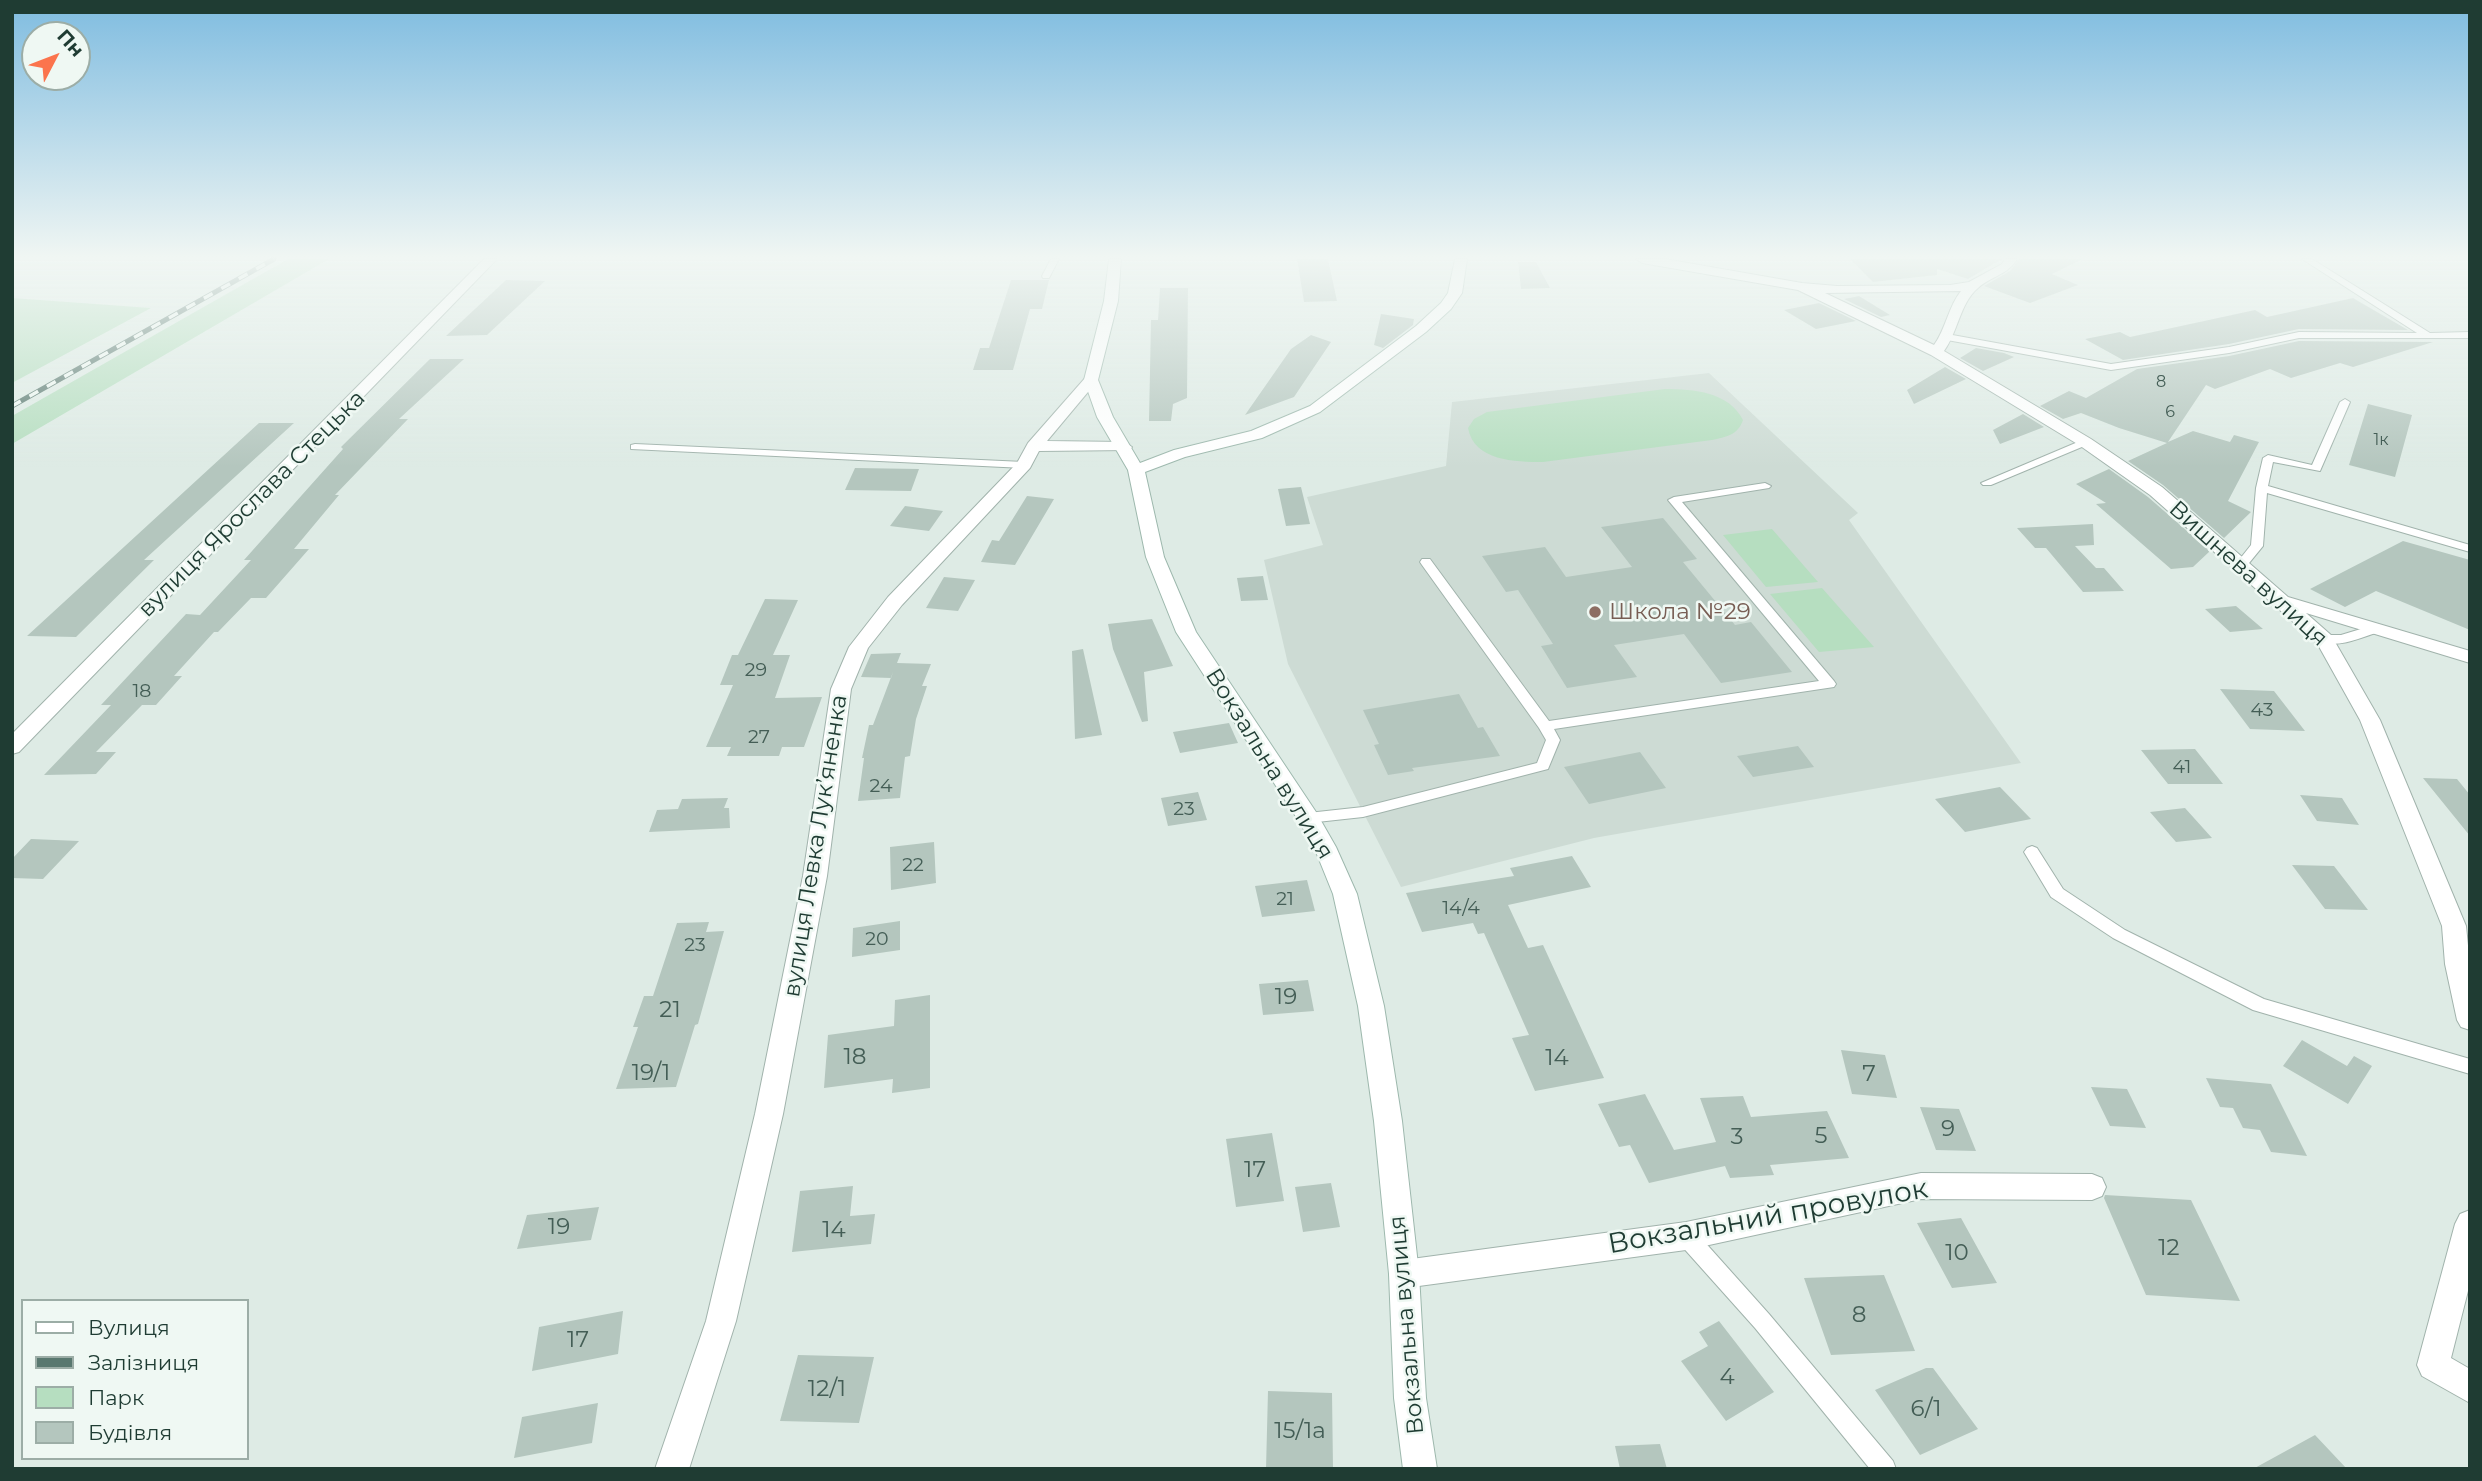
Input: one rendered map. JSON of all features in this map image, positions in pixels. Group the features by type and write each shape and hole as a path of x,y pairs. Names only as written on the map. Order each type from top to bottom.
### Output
{"street":[{"name":"вулиця Ярослава Стецька","path":"12,747 423,328"},
{"name":"вулиця Левка Лукʼяненка","path":"672,1469 721,1321 769,1114 816,876 841,689 859,647 895,601 1029,456 1091,380 1104,328"},
{"path":"1136,470 1180,453 1256,435 1315,409 1422,328"},
{"name":"Вишнева вулиця","path":"1902,328 1941,344 2156,491 2325,639 2370,720 2462,926 2457,964 2470,1020"},
{"path":"1941,344 1948,328"},
{"name":"Вокзальна вулиця","path":"1091,380 1105,417 1136,470 1155,557 1186,632 1308,818 1325,847 1345,894 1371,1006 1388,1121 1404,1274 1410,1398 1420,1469"},
{"path":"1029,456 1124,447"},
{"path":"2284,601 2470,657"},
{"name":"Вокзальний провулок","path":"1404,1274 1686,1236 1921,1186 2092,1187"},
{"path":"2470,1224 2433,1365 2470,1387"}],"lane":[{"path":"2416,328 2428,336"},
{"path":"1941,344 2111,367 2229,350 2299,335 2470,335"},
{"path":"2241,565 2257,546 2262,488 2268,458 2316,469 2345,402"},
{"path":"1987,483 2085,442"},
{"path":"635,447 1029,456"},
{"path":"1545,726 1829,684 1674,500 1765,486"},
{"path":"2262,488 2470,549"},
{"path":"1308,818 1363,812 1543,766 1553,740 1545,726 1426,562"},
{"path":"2325,639 2342,639 2374,629"},
{"path":"2032,852 2057,893 2067,900 2119,934 2259,1005 2470,1067"},
{"path":"1686,1236 1762,1321 1885,1469"}],"shaded area":[{"name":"Школа №29","path":"1709,373 1858,513 1849,520 2021,763 1594,838 1401,887 1288,664 1264,560 1323,545 1307,497 1446,466 1452,402"}],"green space":[{"path":"12,328 114,328 12,383"},
{"path":"167,328 211,328 12,444 12,416"},
{"path":"1665,389 1699,391 1720,398 1737,411 1743,420 1741,425 1731,434 1712,440 1543,462 1509,460 1487,453 1478,447 1468,428 1474,419 1487,412"},
{"path":"1772,529 1818,582 1766,587 1723,535"},
{"path":"1822,588 1874,647 1819,652 1770,594"}],"building":[{"path":"454,328 494,328 487,335 446,336"},
{"path":"995,328 1025,328 1013,370 973,370 980,348 989,348"},
{"path":"1151,328 1188,328 1187,398 1173,404 1171,421 1149,421"},
{"path":"1378,328 1409,328 1383,348 1374,345"},
{"path":"2171,328 2405,328 2408,330 2299,329 2229,344 2123,360 2085,339 2120,332 2130,337"},
{"path":"1311,335 1331,342 1294,397 1245,415 1291,349"},
{"path":"2299,341 2433,342 2353,367 2340,363 2291,378 2270,369 2215,389 2206,385 2168,442 2193,431 2230,442 2234,435 2259,442 2228,501 2251,512 2224,538 2163,485 2128,461 2167,443 2081,413 2063,419 2040,406 2069,391 2086,398 2137,369 2229,356"},
{"path":"1976,348 2014,357 1983,371 1960,358"},
{"path":"430,359 464,359 399,419 408,419 335,495 339,495 294,549 309,549 266,598 251,598 218,632 214,632 174,676 182,676 156,705 142,705 96,752 116,752 96,774 44,775 111,705 101,705 186,614 200,615 251,560 244,560 343,449 341,447"},
{"path":"1945,367 1966,379 1914,404 1907,390"},
{"path":"2368,404 2412,415 2395,477 2349,465"},
{"path":"2023,414 2044,427 2000,444 1993,430"},
{"path":"259,423 294,423 144,560 154,560 76,637 27,636"},
{"path":"855,468 919,469 911,491 845,490"},
{"path":"2109,469 2148,497 2210,551 2193,567 2171,569 2096,504 2106,503 2076,484"},
{"path":"1301,487 1310,524 1286,526 1278,489"},
{"path":"1027,496 1054,499 1015,565 981,562 992,540 999,541"},
{"path":"905,506 943,511 929,531 890,526"},
{"path":"1663,518 1697,559 1683,562 1735,625 1751,622 1792,672 1721,683 1684,634 1614,645 1637,677 1567,688 1541,646 1553,644 1518,590 1506,592 1482,556 1545,547 1566,577 1632,567 1601,527"},
{"path":"2093,524 2094,545 2075,546 2096,568 2104,568 2124,591 2083,592 2046,548 2035,548 2017,528"},
{"path":"2403,541 2470,560 2470,630 2376,591 2345,607 2310,589"},
{"path":"1263,576 1268,600 1241,601 1237,578"},
{"path":"944,577 975,580 958,611 926,608"},
{"path":"765,599 798,600 773,655 790,655 775,698 822,697 804,747 782,747 779,756 727,756 731,747 706,747 733,685 720,685 732,655 738,655"},
{"path":"2236,606 2263,629 2230,632 2205,609"},
{"path":"1152,619 1173,666 1144,672 1148,721 1142,722 1113,649 1108,624"},
{"path":"1083,649 1102,735 1075,739 1072,651"},
{"path":"901,653 897,663 931,664 922,686 927,686 916,719 910,756 905,757 900,798 858,801 862,758 869,725 873,725 891,678 861,677 871,654"},
{"path":"2220,689 2274,691 2305,731 2250,729"},
{"path":"1459,694 1478,728 1483,727 1500,756 1412,768 1414,771 1388,775 1374,745 1379,744 1363,710"},
{"path":"1229,723 1238,743 1180,753 1173,732"},
{"path":"1798,746 1814,767 1753,777 1737,756"},
{"path":"2195,749 2223,784 2168,784 2141,750"},
{"path":"1640,752 1666,788 1589,804 1564,767"},
{"path":"2423,778 2457,779 2470,795 2470,836"},
{"path":"2000,787 2031,819 1965,832 1935,799"},
{"path":"1198,792 1207,820 1168,826 1161,798"},
{"path":"2300,795 2342,798 2359,825 2317,821"},
{"path":"728,798 724,808 729,808 730,828 649,832 657,810 678,809 682,799"},
{"path":"2185,808 2212,838 2176,842 2150,812"},
{"path":"31,839 79,841 43,879 12,878 12,859"},
{"path":"934,842 936,883 891,890 890,847"},
{"path":"1572,856 1591,887 1508,905 1528,948 1543,945 1604,1078 1535,1091 1512,1038 1529,1035 1484,933 1478,934 1473,923 1422,932 1406,893 1514,876 1510,868"},
{"path":"2292,865 2334,866 2368,910 2325,909"},
{"path":"1307,880 1315,911 1262,917 1255,886"},
{"path":"900,921 900,950 852,957 853,928"},
{"path":"709,922 706,932 724,931 698,1024 695,1025 676,1087 616,1089 638,1027 633,1027 644,996 653,996 677,923"},
{"path":"1308,980 1314,1011 1263,1015 1259,984"},
{"path":"930,995 930,1088 892,1093 893,1079 824,1088 828,1035 894,1026 895,1000"},
{"path":"2302,1040 2347,1066 2354,1056 2372,1066 2348,1104 2283,1066"},
{"path":"1841,1050 1885,1055 1897,1098 1852,1094"},
{"path":"2206,1078 2271,1084 2307,1156 2271,1152 2260,1130 2243,1128 2233,1108 2220,1107"},
{"path":"2091,1087 2127,1089 2146,1128 2110,1126"},
{"path":"1645,1094 1674,1150 1716,1142 1700,1098 1743,1096 1751,1117 1827,1111 1849,1158 1770,1165 1774,1175 1730,1178 1725,1166 1649,1183 1630,1145 1619,1147 1598,1104"},
{"path":"1920,1107 1959,1109 1976,1151 1936,1150"},
{"path":"1272,1133 1284,1201 1236,1207 1226,1139"},
{"path":"1331,1183 1340,1227 1303,1232 1295,1187"},
{"path":"853,1186 850,1216 875,1214 871,1244 792,1252 800,1191"},
{"path":"2105,1195 2191,1200 2240,1301 2146,1295"},
{"path":"599,1207 591,1240 517,1249 527,1215"},
{"path":"1961,1218 1997,1283 1952,1288 1917,1223"},
{"path":"1884,1275 1915,1351 1831,1355 1804,1278"},
{"path":"623,1311 618,1354 532,1371 539,1327"},
{"path":"1719,1321 1774,1392 1726,1421 1681,1361 1708,1346 1699,1332"},
{"path":"798,1355 874,1357 859,1423 780,1421"},
{"path":"1926,1368 1933,1368 1978,1429 1920,1455 1875,1390"},
{"path":"1268,1391 1332,1393 1333,1469 1266,1469"},
{"path":"598,1403 592,1443 514,1458 522,1417"},
{"path":"2315,1435 2347,1469 2253,1469"},
{"path":"1660,1444 1667,1469 1620,1469 1615,1446"}],"railway":[{"path":"12,406 151,328"}],"place":[{"name":"Школа №29","path":"1595,612"}]}
